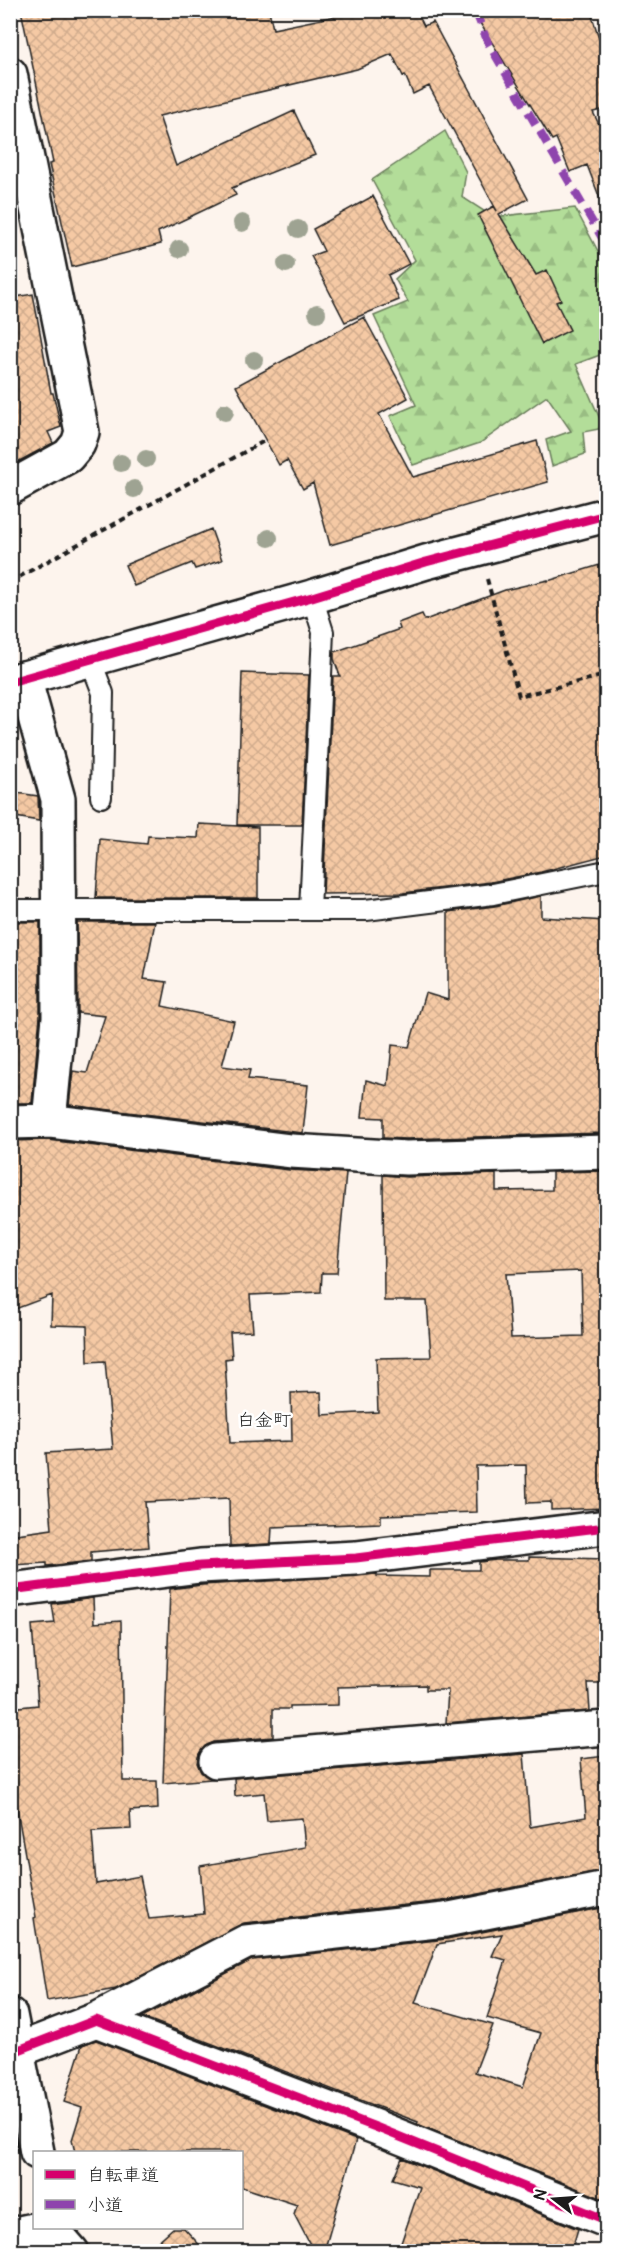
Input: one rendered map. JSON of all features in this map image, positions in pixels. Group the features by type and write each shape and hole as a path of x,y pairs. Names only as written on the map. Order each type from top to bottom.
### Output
{"main road":[{"path":"10,74 82,432 78,444 68,456 10,488"},
{"path":"50,1121 59,1017 58,799 17,680 312,597 426,562 606,515"},
{"path":"10,1122 50,1121 291,1151 406,1158 606,1152"},
{"path":"10,1590 200,1566 356,1558 606,1527"},
{"path":"216,1761 606,1728"},
{"path":"16,2051 96,2020 246,1942 445,1920 606,1888"},
{"path":"10,2014 16,2051 20,2115 37,2151"},
{"path":"96,2020 378,2128 606,2220"},
{"path":"10,2235 37,2229"},
{"path":"52,2229 72,2252"}],"lane":[{"path":"310,910 323,632 312,597"},
{"path":"90,659 103,693 101,797"},
{"path":"10,910 366,910 493,894 606,871"}],"path":[{"path":"10,582 266,440"},
{"path":"487,579 519,696 606,675"}],"green space":[{"path":"445,131 466,172 462,197 493,217 575,208 606,266 606,364 600,355 576,364 604,428 583,432 585,454 552,466 546,440 571,431 547,396 480,443 413,465 390,416 416,405 374,316 408,302 395,279 415,260 372,180"}],"building":[{"path":"21,10 269,10 273,29 336,16 335,10 416,10 424,26 433,22 528,199 499,214 536,275 547,270 561,300 556,302 570,330 542,344 478,215 494,206 497,211 429,86 413,94 392,54 357,69 159,116 176,166 294,111 315,155 232,188 236,195 158,232 161,244 72,267 49,164 53,163"},
{"path":"472,10 590,10 601,44 606,42 606,109 593,112 606,139 606,208 604,209 587,165 570,172 556,138 552,140"},
{"path":"373,196 409,264 388,275 399,300 345,322 311,256 324,251 313,229"},
{"path":"33,294 51,393 53,393 61,427 48,432 53,443 10,466 10,298"},
{"path":"364,317 408,398 379,414 413,477 537,441 548,482 330,545 313,483 303,489 287,460 279,465 236,386"},
{"path":"211,529 222,560 195,569 192,563 134,586 125,565"},
{"path":"606,563 606,667 600,669 606,698 606,855 491,882 403,893 323,894 333,676 340,676 334,652 400,629 398,623 422,614 425,620 505,590 548,581"},
{"path":"242,673 309,675 302,825 237,825"},
{"path":"10,792 38,796 39,821 10,816"},
{"path":"199,824 258,827 258,898 96,898 100,839 147,844 148,836 198,838"},
{"path":"541,896 541,917 606,921 604,1133 383,1138 383,1118 362,1117 366,1080 388,1086 392,1045 409,1047 425,993 448,1000 448,912 495,906"},
{"path":"10,922 40,922 40,1016 32,1103 10,1103"},
{"path":"77,922 155,922 144,979 167,982 162,1006 234,1021 222,1066 250,1070 248,1079 308,1085 303,1133 69,1105 73,1071 87,1073 105,1016 78,1013"},
{"path":"48,1140 289,1170 346,1173 337,1273 322,1273 321,1292 250,1295 253,1331 230,1332 232,1358 225,1359 230,1443 292,1441 291,1393 321,1392 322,1415 378,1412 376,1358 431,1357 427,1301 384,1301 383,1175 407,1177 496,1174 496,1191 552,1190 552,1172 606,1171 606,1508 551,1510 551,1502 527,1503 526,1465 476,1466 477,1512 381,1515 381,1523 272,1527 271,1544 230,1546 229,1498 145,1502 149,1547 91,1552 91,1561 47,1566 47,1563 10,1565 10,1535 52,1529 46,1453 113,1449 105,1361 88,1362 87,1326 51,1325 52,1295 10,1311 10,1141","holes":["581,1271 583,1336 511,1338 506,1274"]},
{"path":"529,1557 606,1559 606,1683 588,1683 590,1711 446,1723 448,1690 426,1690 426,1685 338,1687 338,1705 290,1706 290,1709 273,1709 273,1737 214,1742 205,1746 199,1754 197,1763 201,1772 212,1779 163,1783 170,1589 377,1574 377,1576 430,1577 430,1570 479,1570 479,1562 529,1560"},
{"path":"93,1598 94,1623 121,1621 123,1781 157,1781 158,1809 130,1811 131,1829 92,1831 96,1884 140,1876 149,1919 204,1914 200,1866 305,1847 302,1818 267,1821 264,1793 235,1796 234,1778 524,1754 530,1827 586,1817 581,1759 606,1756 606,1870 442,1901 244,1923 116,1989 47,2001 34,1918 36,1917 13,1786 10,1786 10,1708 38,1705 32,1625 55,1623 52,1604"},
{"path":"606,1907 606,2200 417,2124 418,2122 142,2017 252,1960 447,1939","holes":["502,1934 492,1956 506,1960 487,2018 541,2033 523,2087 475,2072 493,2025 415,2003 437,1944"]},
{"path":"96,2040 356,2140 324,2252 314,2252 294,2214 297,2205 243,2187 243,2151 75,2151 72,2140 82,2108 64,2102 82,2045"},
{"path":"402,2158 578,2229 571,2252 398,2252 420,2187 393,2179"},
{"path":"172,2229 185,2229 206,2252 146,2252"}],"marked path":[{"path":"475,10 488,43 606,245"}],"cycle path":[{"path":"10,682 312,597 426,562 606,515"},
{"path":"10,1590 200,1566 356,1558 606,1527"},
{"path":"16,2051 96,2020 378,2128 606,2220"}],"district":[{"name":"白金町","path":"264,1420"}]}
